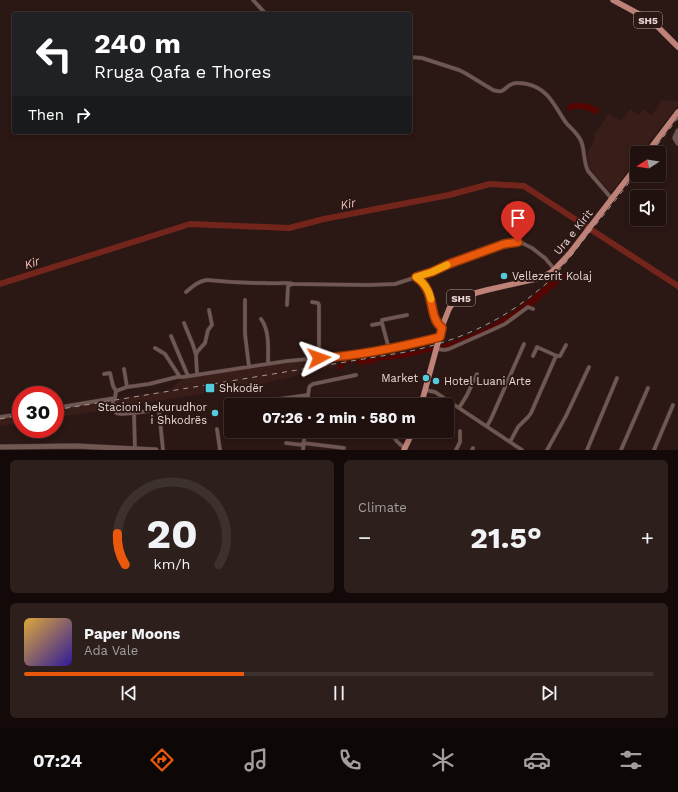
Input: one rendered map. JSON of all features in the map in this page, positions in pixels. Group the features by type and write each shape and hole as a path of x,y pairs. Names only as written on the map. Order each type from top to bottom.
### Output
{"main road":[{"name":"SH5","path":"613,0 650,20 678,47"},
{"path":"652,146 678,112"},
{"path":"678,131 675,138 678,143"},
{"name":"SH5","path":"612,199 630,175"},
{"name":"Ura e Kirit","path":"555,269 570,253 612,199"},
{"name":"SH5","path":"423,398 442,328 452,304 460,298 487,290 540,278 555,269"},
{"path":"405,449 410,438"},
{"path":"0,447 156,450"}],"street":[{"path":"254,0 264,12"},
{"path":"412,57 422,58 459,70 496,91 501,92 513,83 527,84 538,88 552,100 566,122 581,141 588,171 612,199"},
{"path":"186,292 204,280 245,283 390,285 432,272 449,264 504,244 514,242 522,243 532,248 545,258 555,269"},
{"path":"416,277 427,288 437,322 442,328"},
{"path":"287,305 288,286 293,284"},
{"path":"245,300 245,334 249,367"},
{"path":"312,302 318,303 319,305 319,358"},
{"path":"437,349 444,350 455,347 505,324 528,307 533,309"},
{"path":"196,355 204,343 208,330 212,325 210,310"},
{"path":"372,325 382,323 382,320 407,315"},
{"path":"261,318 266,331 268,364"},
{"path":"184,323 196,355 197,374"},
{"path":"382,323 389,348"},
{"path":"170,336 188,376"},
{"path":"116,392 127,387 197,374 301,359 342,356 440,337"},
{"path":"487,426 524,344"},
{"path":"533,356 537,347 556,356 560,356 566,345"},
{"path":"155,348 165,354 180,377"},
{"path":"510,442 518,426 531,413 556,356"},
{"path":"547,450 566,416 589,367"},
{"path":"124,369 127,387"},
{"path":"64,407 115,398 116,392 110,373 104,374"},
{"path":"459,408 477,374"},
{"path":"290,398 308,396 309,388 313,384 356,375"},
{"path":"587,450 618,378"},
{"path":"621,450 648,388"},
{"path":"425,390 436,392 522,450"},
{"path":"112,399 116,413 121,414 149,411"},
{"path":"654,450 674,405"},
{"path":"159,410 163,450"},
{"path":"134,413 135,449"},
{"path":"0,417 12,415"},
{"path":"217,429 220,450"},
{"path":"456,450 460,442 460,431"},
{"path":"302,450 303,438"},
{"path":"394,438 405,449"},
{"path":"286,442 344,448"}],"shaded area":[{"path":"660,100 678,101 678,105 646,146 630,146 630,168 611,193 589,168 587,155 595,138 593,137 609,113 620,121 631,109 638,115 644,109 651,115 659,106"},
{"path":"573,103 587,104 600,109 596,115 583,109 568,111 567,106"},
{"path":"560,271 567,276 531,307 522,310 502,324 454,346 440,349 441,345 483,329 498,321 534,295"},
{"path":"435,340 434,344 341,362 339,358 396,349"},
{"path":"434,347 433,351 403,358 358,365 357,361 343,364 344,368 338,370 338,365 357,360 385,357"},
{"path":"339,358 340,362 336,362 337,366 261,384 64,417 64,408 169,390 184,378 282,363"},
{"path":"12,416 12,424 0,426 0,418"}],"waterway":[{"name":"Kir","path":"0,284 190,224 289,228 324,219 449,195 490,184 524,186 678,286"}],"railway":[{"path":"656,146 678,118"},
{"path":"64,409 406,352 458,337 490,323 506,314 546,284 569,258 630,181"},
{"path":"0,419 12,417"}],"slow traffic":[{"path":"431,299 427,288 416,277 447,265"}],"place":[{"name":"Vellezerit Kolaj","path":"504,276"},
{"name":"Market","path":"426,378"},
{"name":"Hotel Luani Arte","path":"436,381"},
{"name":"Shkodër","path":"210,388"},
{"name":"Stacioni hekurudhor i Shkodrës","path":"215,413"}],"route":[{"path":"319,358 342,356 389,348 440,337 442,328 437,322 429,291 416,277 504,244 518,242"}]}
